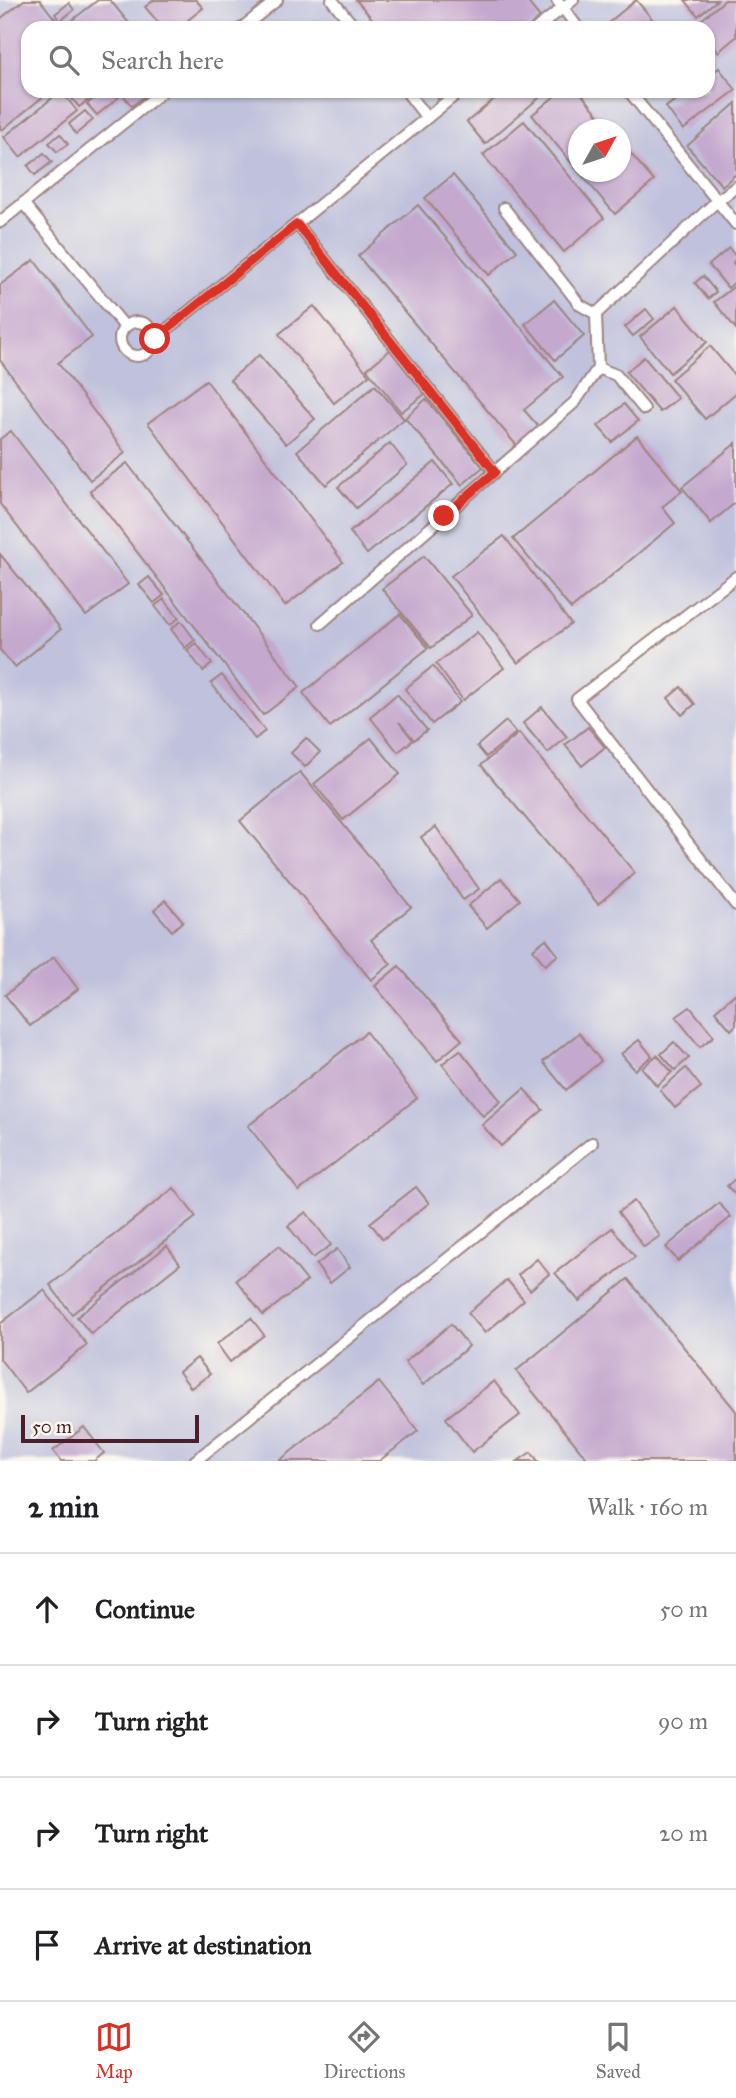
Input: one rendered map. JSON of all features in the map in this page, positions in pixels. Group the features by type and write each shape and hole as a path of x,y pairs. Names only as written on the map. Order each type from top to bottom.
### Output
{"lane":[{"path":"251,21 277,0"},
{"path":"332,0 349,21"},
{"path":"543,21 559,4 573,0"},
{"path":"559,4 572,21"},
{"path":"0,222 154,98"},
{"path":"412,98 428,118"},
{"path":"155,339 149,327 137,322 125,327 120,339 125,352 138,357 150,352 155,339 452,98"},
{"path":"635,98 736,224"},
{"path":"320,624 575,402 598,368 596,314 717,201 736,187"},
{"path":"23,203 125,327"},
{"path":"503,208 580,305 596,314"},
{"path":"297,224 495,472"},
{"path":"598,368 615,375 644,409"},
{"path":"736,577 577,699 736,905"},
{"path":"195,1461 593,1143"}],"shaded area":[{"path":"0,0 736,0 736,1461 0,1461"}],"building":[{"path":"24,0 40,0 56,21 21,21 21,98 41,98 2,130 0,128 0,19"},
{"path":"98,0 110,0 127,21 71,21"},
{"path":"154,0 196,0 203,8 187,21 157,21 145,7"},
{"path":"356,0 526,0 540,17 535,21 374,21"},
{"path":"636,0 654,21 611,21"},
{"path":"685,0 717,0 698,16"},
{"path":"725,0 736,0 736,37 718,52 715,48 715,21 700,21"},
{"path":"69,3 74,10 60,21 55,14"},
{"path":"719,68 736,90 683,130 666,107 678,98 715,98 715,71"},
{"path":"52,98 67,98 77,111 20,157 4,137"},
{"path":"72,98 91,98 79,107"},
{"path":"94,98 118,98 97,115 87,104"},
{"path":"126,98 142,98 132,106"},
{"path":"496,98 539,98 485,144 467,122"},
{"path":"553,98 585,98 602,119 568,119 568,159 532,115"},
{"path":"736,103 736,174 722,186 687,146"},
{"path":"85,111 93,120 76,134 69,124"},
{"path":"524,121 568,174 568,182 574,182 604,218 564,252 483,155"},
{"path":"60,134 68,144 57,152 49,143"},
{"path":"44,153 52,162 35,175 28,166"},
{"path":"631,154 654,181 615,214 588,182 631,182"},
{"path":"453,175 517,251 489,275 425,198"},
{"path":"418,205 563,377 524,410 539,427 517,446 358,256"},
{"path":"729,248 736,257 733,263 736,266 736,281 728,288 709,265"},
{"path":"34,260 92,337 58,363 125,453 90,480 0,360 0,285"},
{"path":"703,276 716,292 708,299 695,283"},
{"path":"736,285 736,329 714,302"},
{"path":"554,300 584,336 555,360 525,324"},
{"path":"314,306 369,375 334,403 279,334"},
{"path":"677,306 707,342 670,373 640,337"},
{"path":"646,309 654,319 633,336 625,327"},
{"path":"710,346 736,377 736,393 705,419 671,379"},
{"path":"390,350 425,394 401,412 367,369"},
{"path":"259,355 315,419 286,444 230,380"},
{"path":"644,357 678,398 660,412 626,372"},
{"path":"206,380 343,562 285,606 148,423"},
{"path":"375,385 404,419 326,485 297,451"},
{"path":"426,399 483,467 462,485 405,418"},
{"path":"624,404 638,421 612,442 598,426"},
{"path":"11,431 128,584 86,616 0,504 0,439"},
{"path":"637,436 682,491 662,507 675,523 571,609 513,539"},
{"path":"390,443 407,465 356,508 338,487"},
{"path":"736,443 736,502 711,523 682,487"},
{"path":"435,462 453,484 367,554 350,532"},
{"path":"127,463 300,687 263,715 90,491"},
{"path":"504,536 571,624 518,663 451,576"},
{"path":"0,554 61,629 15,667 0,650"},
{"path":"424,556 472,615 431,648 382,589"},
{"path":"149,577 164,595 154,603 139,585"},
{"path":"164,599 179,618 170,625 155,606"},
{"path":"400,614 428,648 330,727 303,693"},
{"path":"181,621 195,640 185,648 171,629"},
{"path":"477,632 504,668 463,700 436,664"},
{"path":"196,643 212,664 203,671 187,650"},
{"path":"433,666 460,702 432,724 405,689"},
{"path":"222,675 265,731 255,739 211,683"},
{"path":"681,687 695,704 682,715 668,698"},
{"path":"397,694 427,730 414,740 399,722 413,740 398,752 370,717"},
{"path":"542,707 567,737 548,753 523,723"},
{"path":"506,721 516,733 486,757 477,746"},
{"path":"588,727 605,747 582,766 565,745"},
{"path":"519,733 635,873 598,904 481,765"},
{"path":"306,738 320,752 305,767 291,753"},
{"path":"371,738 400,774 343,820 314,784"},
{"path":"300,772 411,907 371,940 391,964 371,980 240,821"},
{"path":"436,827 479,889 463,900 421,837"},
{"path":"501,878 520,900 487,928 468,906"},
{"path":"165,900 183,921 172,931 154,910"},
{"path":"546,939 558,955 545,965 533,949"},
{"path":"54,957 78,989 30,1026 5,995"},
{"path":"399,966 462,1040 437,1061 375,986"},
{"path":"736,993 736,1025 731,1030 715,1011"},
{"path":"690,1007 714,1036 700,1047 676,1017"},
{"path":"366,1032 417,1098 299,1191 248,1126"},
{"path":"579,1033 601,1061 566,1090 543,1062"},
{"path":"639,1040 652,1056 635,1070 621,1054"},
{"path":"674,1042 689,1058 675,1070 661,1054"},
{"path":"460,1050 501,1101 483,1116 442,1064"},
{"path":"657,1055 672,1072 657,1086 642,1068"},
{"path":"686,1068 701,1087 675,1108 660,1090"},
{"path":"524,1089 543,1110 501,1146 482,1125"},
{"path":"736,1178 736,1195 727,1186"},
{"path":"416,1187 429,1203 383,1239 370,1223"},
{"path":"174,1188 196,1217 72,1314 50,1285"},
{"path":"634,1201 660,1236 644,1247 618,1212"},
{"path":"719,1203 731,1217 678,1261 666,1247"},
{"path":"306,1212 331,1245 313,1258 288,1226"},
{"path":"612,1228 635,1257 579,1301 555,1273"},
{"path":"167,1246 180,1264 91,1334 77,1317"},
{"path":"279,1246 307,1281 263,1315 236,1280"},
{"path":"337,1249 350,1267 330,1283 316,1265"},
{"path":"537,1259 549,1274 530,1290 518,1275"},
{"path":"628,1279 736,1411 736,1461 589,1461 516,1371"},
{"path":"507,1280 524,1300 485,1333 468,1313"},
{"path":"44,1290 87,1345 26,1393 0,1359 0,1324"},
{"path":"251,1318 264,1335 230,1362 217,1344"},
{"path":"451,1324 469,1346 423,1385 405,1362"},
{"path":"197,1358 210,1374 191,1388 179,1372"},
{"path":"494,1381 520,1415 472,1452 446,1418"},
{"path":"379,1382 418,1431 379,1461 279,1461"},
{"path":"84,1427 104,1453 94,1461 61,1461 53,1451"},
{"path":"531,1452 538,1461 518,1461"}],"route":[{"path":"155,339 297,224 495,472 444,516"}]}
